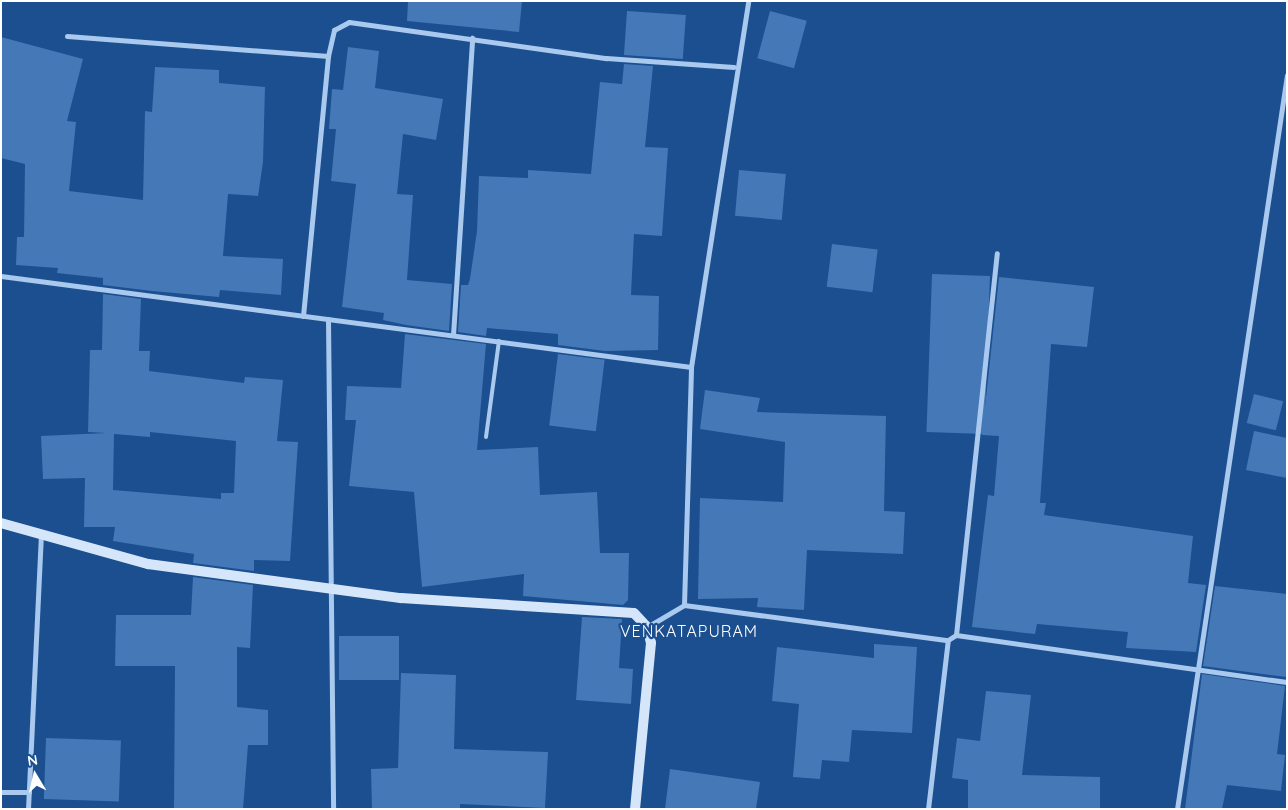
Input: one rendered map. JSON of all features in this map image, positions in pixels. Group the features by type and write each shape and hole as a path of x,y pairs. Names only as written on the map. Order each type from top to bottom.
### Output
{"main road":[{"path":"1,524 41,537 148,564 401,598 617,610 634,613 647,627 652,642 635,809"}],"street":[{"path":"684,605 691,366 734,67 748,1"},
{"path":"303,316 328,56 334,30 349,22 606,58 734,67"},
{"path":"67,36 328,56"},
{"path":"453,335 472,38"},
{"path":"1178,809 1196,667 1287,75"},
{"path":"956,635 997,253"},
{"path":"1,276 691,366"},
{"path":"328,319 328,587 333,809"},
{"path":"28,809 41,537"},
{"path":"647,627 684,605 948,640 956,635 1196,667 1287,682"},
{"path":"928,809 948,640"},
{"path":"1,792 29,792"}],"lane":[{"path":"486,437 499,341"}],"building":[{"path":"408,1 522,1 519,32 407,21"},
{"path":"627,11 686,15 683,59 624,55"},
{"path":"770,11 807,21 794,68 757,58"},
{"path":"1,37 83,59 67,121 76,122 69,191 143,200 145,111 152,112 155,67 219,70 219,83 265,87 263,162 258,196 228,194 223,256 283,259 281,295 220,290 219,297 152,291 103,285 103,278 57,273 58,268 16,265 17,237 24,237 25,164 1,158"},
{"path":"348,47 379,51 375,88 443,99 436,140 403,134 397,194 413,195 407,280 452,284 449,331 383,320 384,313 342,307 356,184 331,181 336,129 329,129 332,89 343,90"},
{"path":"624,64 653,66 645,147 668,148 662,236 634,234 631,295 659,296 658,350 605,351 558,345 558,334 487,328 486,336 458,332 461,285 468,285 470,279 477,231 479,176 528,178 528,170 591,174 600,82 622,84"},
{"path":"739,170 786,174 782,220 735,216"},
{"path":"832,244 878,250 872,292 827,287"},
{"path":"932,274 990,276 984,434 926,432"},
{"path":"999,277 1094,287 1087,347 1051,344 1040,503 1046,503 1044,515 1193,536 1188,583 1206,585 1196,652 1126,648 1128,632 1037,624 1035,634 972,627 988,495 994,496 999,436 982,435"},
{"path":"103,294 141,299 139,351 150,351 149,371 244,383 245,377 283,380 277,441 298,442 290,561 254,560 254,571 193,563 194,554 113,541 115,527 84,527 85,478 43,479 41,436 106,433 88,432 90,350 102,350","holes":["150,432 236,441 234,493 221,493 221,499 113,490 114,434 150,437"]},
{"path":"405,334 486,344 477,450 538,447 540,495 597,492 600,553 629,553 628,600 623,605 523,596 524,574 422,587 414,492 349,486 356,420 345,420 347,386 401,388"},
{"path":"558,354 605,360 596,431 549,425"},
{"path":"705,390 760,398 757,412 886,416 884,511 905,512 903,554 807,550 804,610 757,607 758,598 698,599 700,498 783,502 785,442 700,429"},
{"path":"1254,394 1283,401 1276,430 1247,423"},
{"path":"1254,431 1287,438 1287,478 1246,470"},
{"path":"193,577 253,585 250,648 237,647 237,707 268,710 268,745 248,745 243,809 174,809 175,666 115,666 116,615 191,615"},
{"path":"1215,586 1287,594 1286,677 1203,666"},
{"path":"582,617 622,619 619,668 633,669 631,704 576,700"},
{"path":"339,636 399,636 399,680 339,680"},
{"path":"874,644 917,647 912,733 852,730 849,762 822,760 820,779 793,777 799,704 772,701 777,647 874,658"},
{"path":"401,673 456,675 454,749 548,752 545,808 460,804 460,809 372,809 371,769 398,768"},
{"path":"1202,674 1285,686 1277,754 1285,755 1281,791 1227,785 1222,809 1185,809"},
{"path":"986,691 1031,695 1022,775 1100,777 1100,809 968,809 968,780 952,778 957,738 980,741"},
{"path":"46,738 121,741 119,802 44,799"},
{"path":"670,769 760,782 756,809 665,809"}],"district":[{"name":"VENKATAPURAM","path":"689,631"}]}
